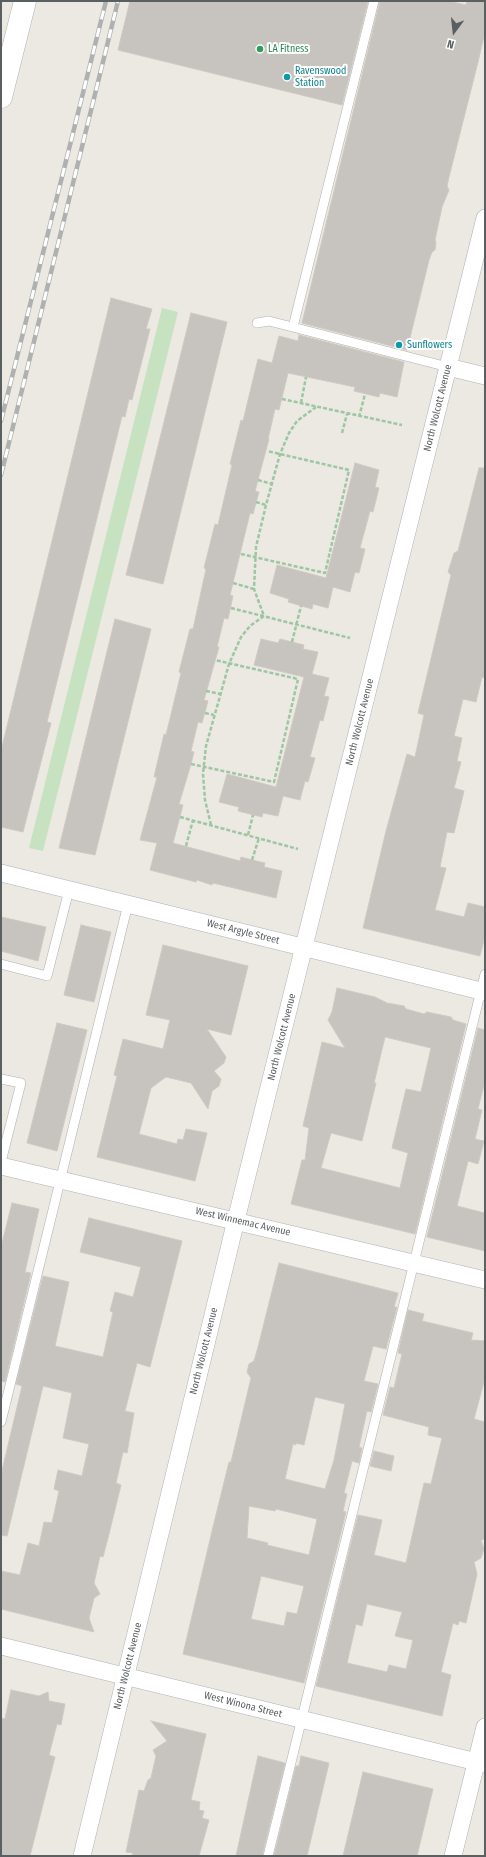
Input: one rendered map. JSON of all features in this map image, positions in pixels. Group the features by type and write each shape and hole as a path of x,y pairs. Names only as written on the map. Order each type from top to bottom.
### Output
{"street":[{"path":"1,97 25,1"},
{"name":"North Wolcott Avenue","path":"82,1856 236,1220 485,218"},
{"path":"448,367 485,376"},
{"name":"West Argyle Street","path":"1,873 483,991"},
{"name":"West Winnemac Avenue","path":"1,1166 236,1220 485,1280"},
{"name":"West Winona Street","path":"1,1646 481,1763"},
{"path":"453,1856 481,1763 485,1727"}],"lane":[{"path":"294,328 374,1"},
{"path":"258,323 269,321 448,367"},
{"path":"1,964 47,976 69,890"},
{"path":"1,1422 62,1180 128,904"},
{"path":"268,1856 414,1262 483,991 485,974"},
{"path":"1,1078 21,1084 1,1162"}],"path":[{"path":"301,403 306,377"},
{"path":"359,417 365,394"},
{"path":"282,399 359,417 402,425"},
{"path":"264,616 254,589 256,547 266,505 280,454 289,433 297,421 316,407"},
{"path":"342,433 347,414"},
{"path":"241,554 324,573 326,566 349,470 266,451"},
{"path":"258,480 272,484"},
{"path":"256,502 266,505"},
{"path":"233,583 254,589"},
{"path":"292,642 301,606"},
{"path":"230,608 350,638"},
{"path":"211,825 205,800 203,766 206,746 229,664 241,637 250,626 264,616"},
{"path":"191,764 274,782 298,679 215,660"},
{"path":"206,691 220,694"},
{"path":"204,713 214,715"},
{"path":"248,835 253,815"},
{"path":"180,817 298,849"},
{"path":"186,846 193,820"},
{"path":"252,860 259,838"}],"green space":[{"path":"162,308 178,312 43,851 29,848"}],"building":[{"name":"Ravenswood Station","path":"130,1 368,1 342,105 118,50"},
{"path":"380,1 448,1 466,5 467,1 485,1 485,32 449,177 447,186 449,190 442,207 435,240 435,250 432,252 429,260 407,350 302,323"},
{"path":"111,298 152,309 146,329 150,329 132,400 129,399 125,417 122,416 47,722 51,723 23,832 1,827 1,751"},
{"path":"191,313 227,322 163,584 126,575"},
{"path":"299,335 404,362 397,397 380,393 379,397 354,391 355,387 288,373 279,410 275,409 269,439 255,491 259,492 253,514 250,513 230,595 233,596 228,619 224,618 217,647 219,647 204,700 208,701 202,723 198,722 191,751 194,752 179,804 183,805 173,843 240,861 241,857 265,863 264,867 282,871 276,898 213,883 212,885 197,880 196,882 150,870 157,843 140,840 157,777 154,777 181,673 179,672 190,629 193,629 206,569 204,568 215,524 218,525 232,465 230,464 241,420 243,421 258,359 272,363 279,336 298,341"},
{"path":"355,463 379,470 375,487 379,488 373,512 370,511 360,548 365,549 359,573 355,572 350,592 333,587 328,608 313,604 312,609 288,602 289,599 270,593 277,565 326,578"},
{"path":"479,468 485,468 485,678 482,677 476,702 463,699 454,736 462,738 457,761 461,762 454,788 464,791 454,833 447,832 440,867 446,868 435,910 464,917 468,903 485,907 485,936 480,956 363,928 386,831 407,754 415,757 424,715 418,713 451,575 448,572 454,553 458,551"},
{"path":"115,619 151,629 95,855 59,848"},
{"path":"261,639 278,643 280,639 304,645 303,649 318,652 312,674 329,678 324,696 329,697 323,721 320,720 310,757 315,758 308,782 305,781 300,800 283,796 278,816 263,813 262,817 238,811 239,807 219,802 227,774 276,787 304,677 254,665"},
{"path":"1,917 46,927 38,961 1,951"},
{"path":"81,925 111,932 94,1002 64,995"},
{"path":"163,945 248,966 231,1035 207,1029 226,1057 224,1063 214,1071 221,1079 219,1086 212,1091 208,1109 191,1083 166,1077 151,1088 139,1134 177,1144 178,1139 183,1140 186,1129 207,1133 195,1181 97,1157 117,1076 114,1075 123,1039 163,1049 170,1020 146,1015"},
{"path":"337,988 375,997 387,1003 404,1006 406,1009 424,1014 427,1012 451,1017 453,1020 466,1024 415,1234 291,1204 302,1160 305,1160 309,1128 303,1126 322,1042 345,1048 328,1020 332,1012","holes":["385,1037 431,1048 421,1092 406,1089 392,1148 408,1153 400,1188 321,1168 331,1133 362,1141"]},
{"path":"57,1023 87,1030 57,1151 27,1143"},
{"path":"478,1028 485,1030 485,1081 478,1109 482,1110 475,1139 484,1141 478,1164 468,1161 457,1206 485,1213 485,1251 427,1237"},
{"path":"12,1203 39,1209 25,1272 31,1273 5,1382 1,1381 1,1247"},
{"path":"89,1218 182,1241 150,1367 137,1363 125,1411 134,1413 127,1453 123,1452 116,1483 121,1485 103,1557 100,1556 94,1583 100,1594 94,1598 89,1618 94,1632 1,1609 1,1571 20,1575 28,1543 39,1546 44,1522 52,1523 59,1491 54,1489 58,1470 82,1476 89,1444 63,1438 72,1393 43,1386 7,1536 1,1535 1,1475 22,1386 16,1384 43,1276 69,1282 55,1346 103,1357 113,1312 110,1311 115,1292 133,1297 141,1267 80,1252"},
{"path":"279,1263 398,1293 394,1307 397,1307 386,1349 373,1346 364,1381 378,1384 371,1412 367,1411 359,1447 362,1448 359,1463 352,1461 344,1493 347,1494 343,1511 346,1512 304,1683 183,1654 229,1462 231,1462 251,1378 247,1372 249,1364 254,1361","holes":["315,1397 345,1404 334,1460 325,1489 285,1479 293,1444 296,1445 296,1443 304,1445","249,1506 275,1511 276,1509 317,1519 309,1555 267,1545 268,1543 247,1538","261,1576 304,1586 297,1614 287,1612 284,1626 251,1619"]},
{"path":"408,1310 424,1314 422,1321 473,1333 471,1340 485,1341 485,1378 474,1419 485,1422 485,1539 481,1540 484,1549 481,1558 474,1562 477,1574 466,1623 459,1621 458,1625 453,1623 441,1672 451,1675 442,1716 316,1686 358,1515 382,1520 374,1555 406,1563 424,1483 431,1484 442,1438 428,1435 429,1427 383,1415 390,1387 394,1388 402,1354 398,1353","holes":["367,1604 402,1612 395,1636 413,1640 406,1669 389,1665 387,1672 347,1663 356,1624 362,1626"]},
{"path":"374,1451 394,1456 391,1471 370,1466"},
{"path":"11,1690 39,1696 48,1692 49,1701 65,1704 61,1725 57,1724 49,1755 55,1757 30,1856 1,1856 1,1718 5,1719"},
{"path":"151,1721 206,1734 191,1800 200,1802 199,1810 204,1811 202,1818 209,1820 199,1856 132,1856 133,1853 126,1852 139,1790 144,1791 148,1780 151,1778 156,1756 153,1750 167,1741"},
{"path":"258,1756 285,1763 262,1856 236,1856"},
{"path":"301,1756 329,1763 307,1856 274,1856 296,1766 299,1766"},
{"path":"363,1772 433,1789 417,1856 343,1856"}],"railway":[{"path":"1,421 106,1"},
{"path":"1,475 118,1"}],"place":[{"name":"LA Fitness","path":"260,49"},
{"name":"Ravenswood Station","path":"287,77"},
{"name":"Sunflowers","path":"399,345"}]}
